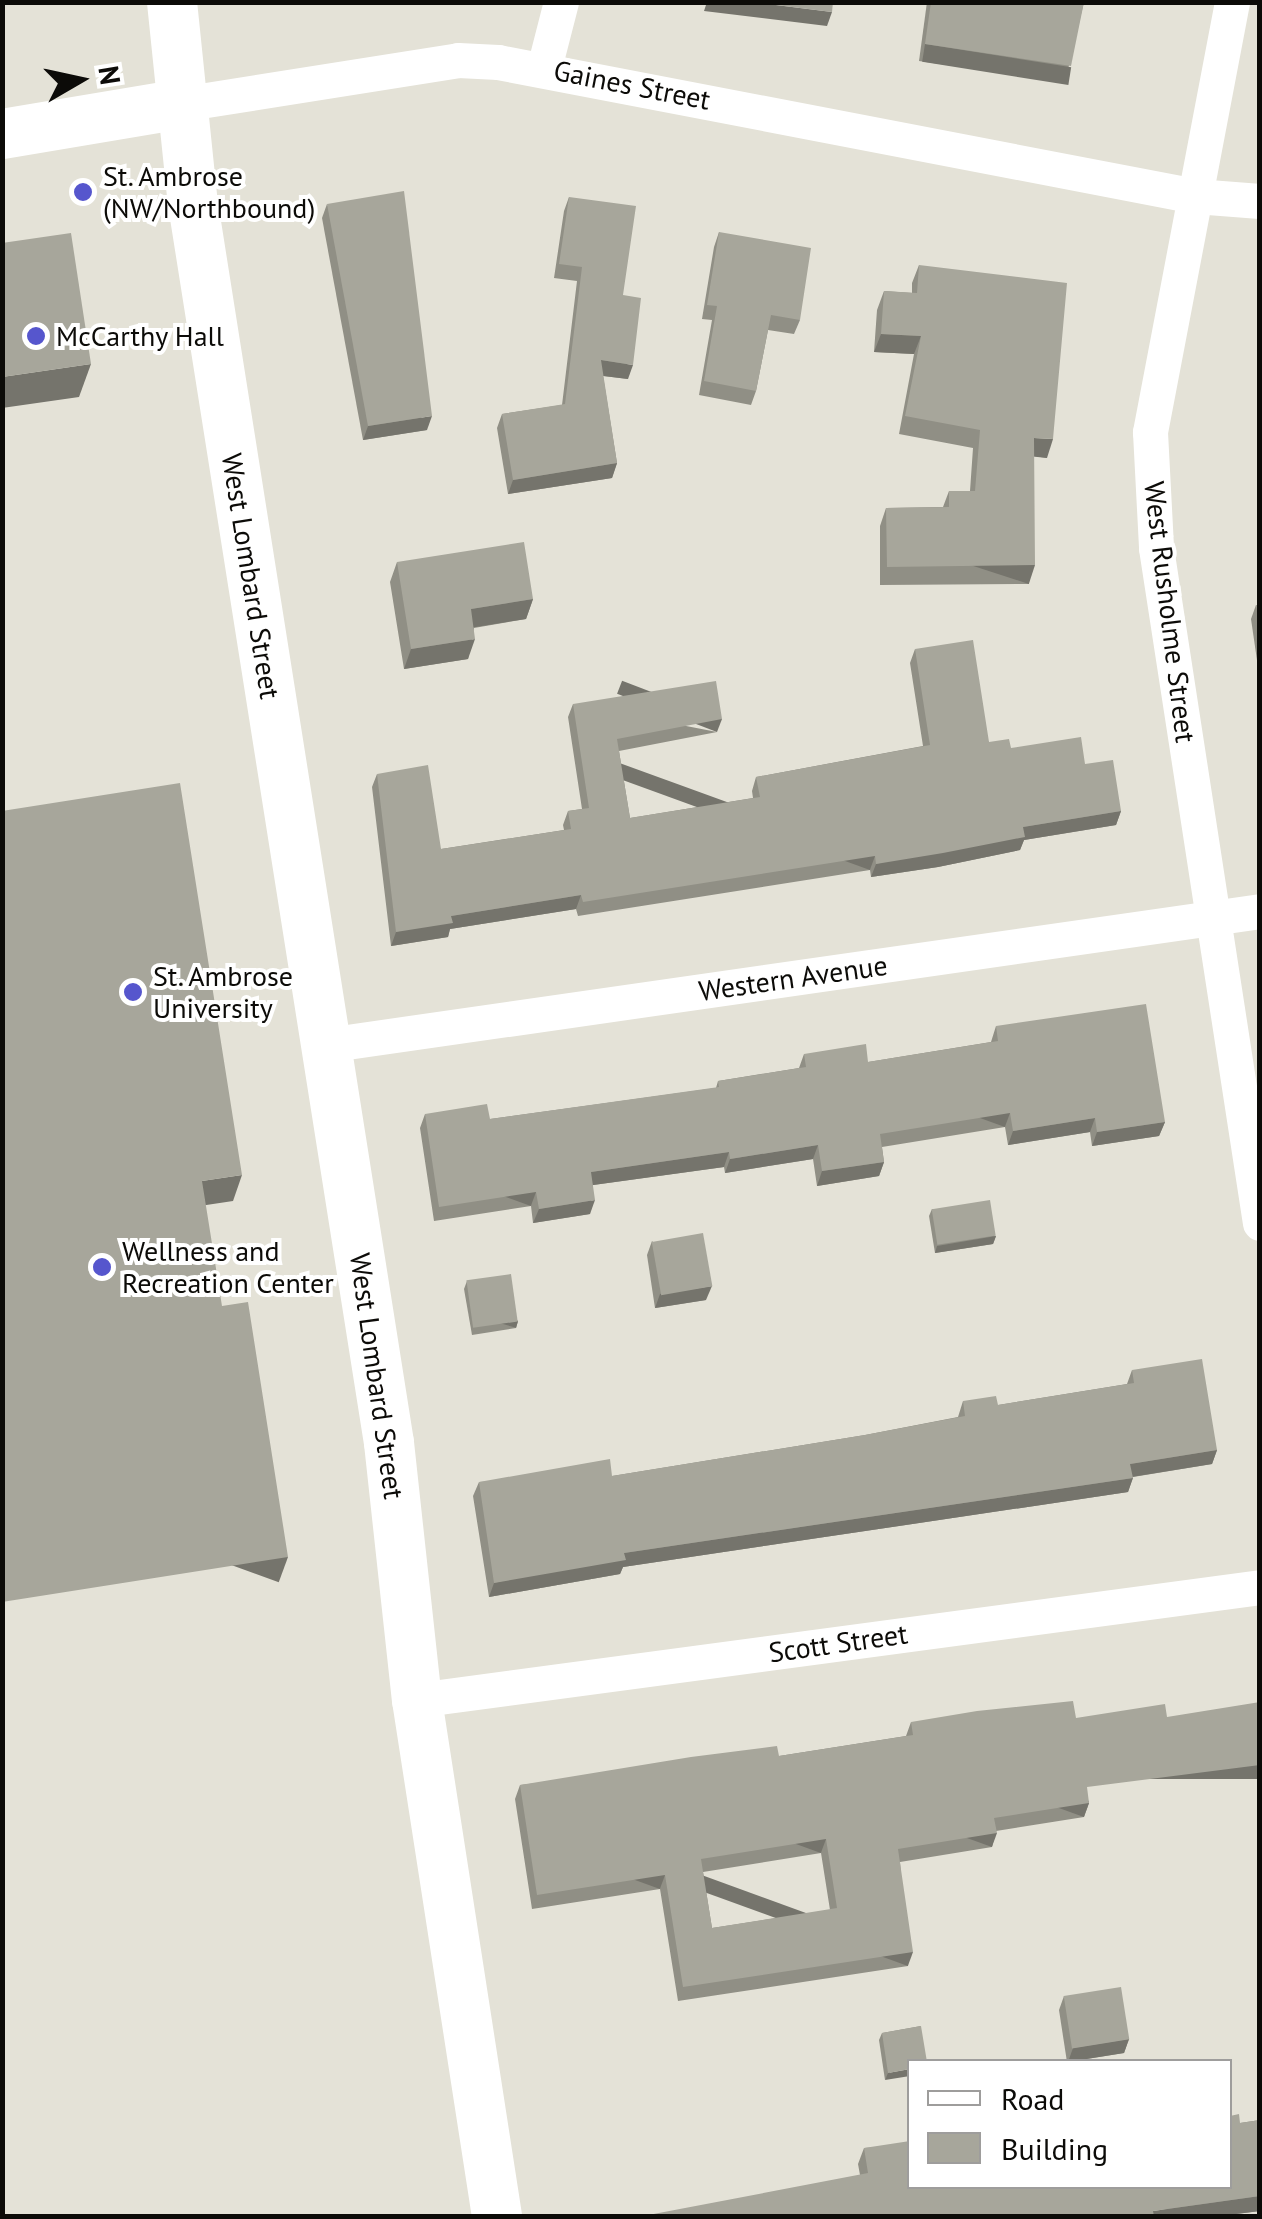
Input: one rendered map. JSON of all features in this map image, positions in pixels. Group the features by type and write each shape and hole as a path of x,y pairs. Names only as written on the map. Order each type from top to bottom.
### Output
{"street":[{"name":"West Lombard Street","path":"172,2 181,104 389,1443 416,1700 497,2216"},
{"path":"544,68 561,2"},
{"name":"West Rusholme Street","path":"1232,2 1150,432 1156,548 1260,1223"},
{"name":"Gaines Street","path":"2,134 458,60 544,68 1195,196 1260,202"},
{"name":"Western Avenue","path":"326,1045 1260,912"},
{"name":"Scott Street","path":"416,1700 1260,1587"}],"building":[{"path":"753,2 833,2 832,12"},
{"path":"931,2 1084,2 1071,66 925,44"},
{"path":"404,191 432,416 368,426 327,204"},
{"path":"569,197 636,206 623,295 641,298 633,365 601,360 617,463 513,480 502,414 565,404 582,267 559,264"},
{"path":"719,232 811,248 800,320 771,315 756,391 704,381 717,306 707,305"},
{"name":"McCarthy Hall","path":"71,233 91,364 2,377 2,243"},
{"path":"919,265 1067,283 1053,439 1034,438 1035,565 887,567 886,508 949,507 949,491 975,491 980,430 905,416 921,336 881,334 884,291 917,293"},
{"path":"524,542 533,599 471,609 475,639 411,649 397,562"},
{"path":"973,640 989,742 1009,739 1011,748 1081,737 1085,764 1113,760 1121,811 1023,827 1025,837 943,853 876,864 875,856 583,902 581,895 451,916 453,923 396,932 377,774 428,765 441,849 571,829 568,811 589,808 573,704 716,681 722,719 617,739 630,818 760,797 756,777 930,745 915,649"},
{"name":"Wellness and Recreation Center","path":"180,783 242,1175 202,1181 222,1306 248,1302 288,1557 2,1602 2,811"},
{"path":"1146,1004 1165,1122 1097,1132 1095,1118 1013,1131 1010,1113 880,1134 884,1162 822,1171 818,1145 730,1159 729,1152 591,1172 595,1200 539,1209 536,1192 439,1207 425,1114 487,1104 490,1119 719,1087 718,1081 806,1067 804,1054 866,1044 868,1062 998,1041 996,1026"},
{"path":"990,1200 996,1236 937,1245 932,1209"},
{"path":"703,1233 712,1286 661,1295 652,1242"},
{"path":"511,1274 518,1322 473,1328 466,1280"},
{"path":"1202,1359 1217,1450 1130,1464 1133,1478 624,1553 626,1560 494,1583 479,1482 610,1459 612,1476 865,1435 965,1416 963,1401 996,1396 998,1405 1134,1383 1132,1370"},
{"path":"1073,1701 1076,1718 1165,1704 1167,1717 1260,1702 1260,1765 1087,1787 1089,1803 994,1818 997,1833 898,1849 913,1952 683,1987 665,1875 537,1895 520,1785 777,1746 779,1756 913,1735 911,1722","holes":["826,1839 837,1908 712,1928 701,1859"]},
{"path":"1121,1987 1129,2039 1072,2048 1064,1996"},
{"path":"921,2026 926,2059 907,2059 907,2070 888,2073 882,2033"},
{"path":"1239,2114 1240,2123 1260,2120 1260,2196 1153,2211 1154,2216 643,2216 868,2173 864,2148 907,2141 907,2189 1232,2189 1232,2116"}],"place":[{"name":"St. Ambrose (NW/Northbound)","path":"83,192"},
{"name":"McCarthy Hall","path":"36,336"},
{"name":"St. Ambrose University","path":"133,992"},
{"name":"Wellness and Recreation Center","path":"102,1267"}]}
